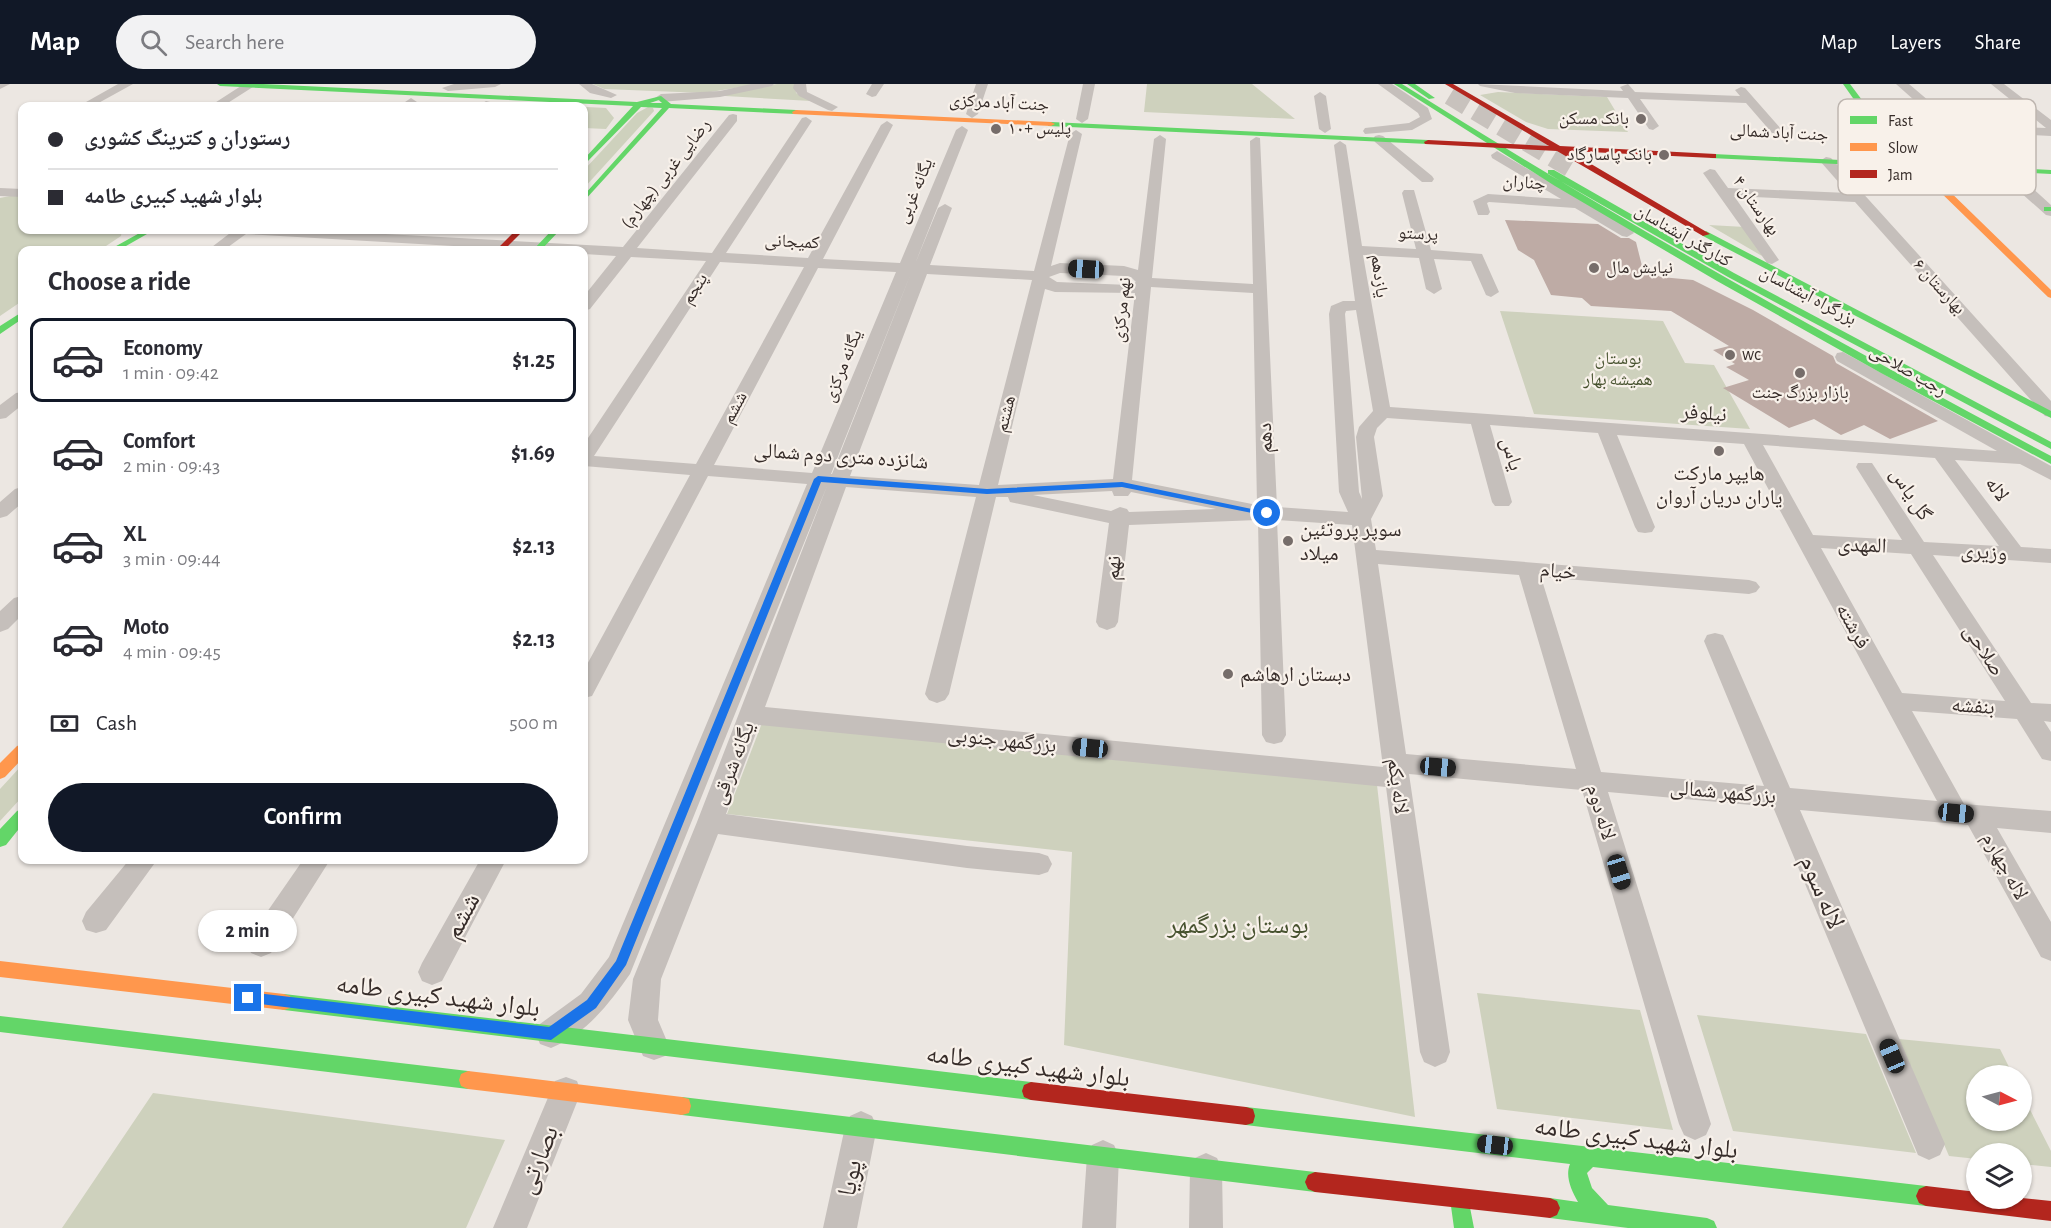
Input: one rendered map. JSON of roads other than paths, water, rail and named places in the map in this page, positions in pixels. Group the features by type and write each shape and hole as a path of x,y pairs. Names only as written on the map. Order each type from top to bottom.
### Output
{"main road":[{"path":"220,84 250,86"},
{"name":"جنت آباد مرکزی","path":"351,84 611,95 698,106 1410,137 1476,136 1540,140"},
{"name":"کنارگذر آبشناسان","path":"1397,84 1476,136 1493,150 1546,174 1780,314 2051,461"},
{"path":"1410,84 1431,91 1449,89 1540,132 1627,144"},
{"path":"1846,84 1857,99"},
{"name":"جنت آباد مرکزی","path":"250,86 333,98 378,91 640,103 665,101 972,114 1079,127 1325,129 1374,135"},
{"path":"593,101 611,108 619,117 621,124"},
{"path":"588,194 652,122 665,101"},
{"path":"588,159 640,103"},
{"path":"1479,103 1555,148 1579,168"},
{"path":"652,122 698,106"},
{"path":"1410,137 1438,126 1447,118 1466,125 1488,125 1497,120 1496,113"},
{"name":"جنت آباد مرکزی","path":"1410,137 1493,150 1555,148"},
{"name":"جنت آباد شمالی","path":"1540,140 1627,144 1838,162"},
{"name":"جنت آباد شمالی","path":"1555,148 1655,153 1838,154"},
{"path":"1655,153 1625,159 1616,165 1614,172 1620,182 1686,224"},
{"path":"1546,174 1534,166 1534,162 1565,160 2051,413"},
{"name":"بزرگراه آبشناسان","path":"1579,168 1752,271 2051,428"},
{"name":"جنت آباد شمالی","path":"2036,171 2051,172"},
{"name":"بزرگراه آبشناسان","path":"1546,174 2051,446"},
{"path":"1948,195 2051,295"},
{"path":"119,246 130,234"},
{"path":"121,246 143,234"},
{"path":"504,246 516,234"},
{"path":"541,246 552,234"},
{"path":"0,331 18,318"},
{"path":"0,773 18,754"},
{"path":"0,840 18,820"},
{"name":"بلوار شهید کبیری طامه","path":"0,968 2051,1211"},
{"path":"0,1024 1707,1228"},
{"path":"1589,1158 1577,1170 1578,1184 1582,1197 1603,1214"},
{"path":"1460,1199 1464,1228"}],"street":[{"path":"93,102 127,84"},
{"path":"448,88 495,84"},
{"path":"585,84 594,91 611,95"},
{"path":"665,101 720,94 768,84"},
{"path":"800,84 799,88 803,94 832,107"},
{"path":"972,114 982,84"},
{"name":"هشتم","path":"937,694 1089,84"},
{"path":"1374,135 1412,126 1426,119 1424,111 1384,84"},
{"path":"1484,84 1632,95 1749,100"},
{"path":"1624,84 1653,126"},
{"path":"1735,84 1776,129"},
{"path":"1902,84 1919,99"},
{"path":"1997,84 2016,99"},
{"path":"223,102 250,86"},
{"path":"1320,96 1325,129"},
{"path":"2036,114 2051,126"},
{"name":"رضایی غربی (چهارم)","path":"588,301 733,118"},
{"name":"پنجم","path":"588,453 806,122"},
{"name":"ششم","path":"588,683 887,125"},
{"name":"یگانه غربی","path":"904,268 962,130"},
{"path":"2036,131 2051,132"},
{"path":"1374,135 1427,179"},
{"name":"نهم مرکزی","path":"1122,488 1160,140"},
{"name":"دهم","path":"1256,141 1274,735"},
{"name":"یازدهم","path":"1340,145 1363,305 1382,412"},
{"name":"رجب صلاحی","path":"1493,150 1577,205 2051,474"},
{"name":"بهارستان ۶","path":"1826,161 1838,175"},
{"name":"بهارستان ۴","path":"1710,173 1772,260"},
{"path":"1724,192 1858,198"},
{"path":"2,193 18,193"},
{"path":"1409,193 1434,289"},
{"name":"بهارستان ۶","path":"1855,195 2051,413"},
{"path":"2032,195 2050,210"},
{"name":"چناران","path":"1483,212 1480,201 1488,198 1577,205"},
{"name":"یگانه غربی","path":"922,269 945,208"},
{"path":"221,246 238,234"},
{"path":"317,246 332,234"},
{"path":"406,246 419,234"},
{"name":"کمیجانی","path":"419,234 497,246"},
{"name":"کمیجانی","path":"588,250 1041,276"},
{"name":"پرستو","path":"1356,250 1477,257 1491,292"},
{"name":"یگانه مرکزی","path":"829,480 904,268"},
{"name":"یگانه مرکزی","path":"829,480 922,269"},
{"path":"1041,276 1045,283 1062,287 1129,290 1140,287 1144,282 1260,289"},
{"name":"لاله یکم","path":"1363,305 1343,306 1337,309 1349,492 1361,519 1435,1052"},
{"path":"1967,371 2000,377 2015,371"},
{"path":"0,416 18,400"},
{"path":"1361,519 1373,496 1365,437 1368,427 1382,412"},
{"name":"نیلوفر","path":"1382,412 2024,459"},
{"path":"0,416 18,418"},
{"name":"یاس","path":"1479,419 1502,502"},
{"path":"1605,428 1645,527"},
{"name":"فرشته","path":"1750,439 1894,701 1966,814"},
{"name":"لاله","path":"1941,453 2015,554"},
{"name":"شانزده متری دوم شمالی","path":"588,459 987,492 1119,516 1267,513 1361,519"},
{"name":"گل یاس","path":"1865,467 1917,548"},
{"name":"یگانه شرقی","path":"654,1046 644,1020 647,979 751,715 829,480"},
{"name":"یگانه شرقی","path":"551,1034 591,1004 620,965 829,480"},
{"path":"1119,516 1103,501 1122,488"},
{"name":"شانزده متری دوم شمالی","path":"987,492 1122,488 1267,513"},
{"path":"0,512 18,496"},
{"name":"نهم","path":"1107,622 1119,516"},
{"name":"المهدی","path":"1807,541 1917,548"},
{"name":"وزیری","path":"1917,548 2051,556"},
{"name":"صلاحی","path":"1917,548 2051,752"},
{"name":"خیام","path":"1366,556 1749,587"},
{"name":"لاله دوم","path":"1528,569 1695,1124"},
{"path":"0,624 18,607"},
{"name":"لاله سوم","path":"1715,641 1929,1144"},
{"name":"بنفشه","path":"1894,701 2051,713"},
{"name":"بزرگمهر جنوبی","path":"751,715 1396,770"},
{"name":"بزرگمهر شمالی","path":"1396,770 1591,780 2051,822"},
{"name":"لاله چهارم","path":"1966,814 2051,948"},
{"path":"710,822 968,857 1039,864"},
{"path":"96,921 141,864"},
{"path":"261,944 314,864"},
{"name":"ششم","path":"432,972 491,864"},
{"name":"بصارتی","path":"510,1228 566,1092"},
{"name":"پویا","path":"840,1228 861,1127"},
{"path":"1099,1228 1103,1156"},
{"path":"1206,1169 1206,1228"}],"tunnel":[{"path":"1450,95 1573,169"}],"place":[{"name":"بانک مسکن","path":"1641,119"},
{"name":"پلیس +۱۰","path":"996,129"},
{"name":"بانک پاسارگاد","path":"1664,155"},
{"name":"نیایش مال","path":"1594,268"},
{"name":"wc","path":"1730,355"},
{"name":"بازار بزرگ جنت","path":"1800,373"},
{"name":"هایپر مارکت یاران دریان آروان","path":"1719,451"},
{"name":"سوپر پروتئین میلاد","path":"1288,541"},
{"name":"دبستان ارهاشم","path":"1228,674"}],"park label":[{"name":"بوستان همیشه بهار","path":"1618,369"},
{"name":"بوستان بزرگمهر","path":"1238,925"}]}
